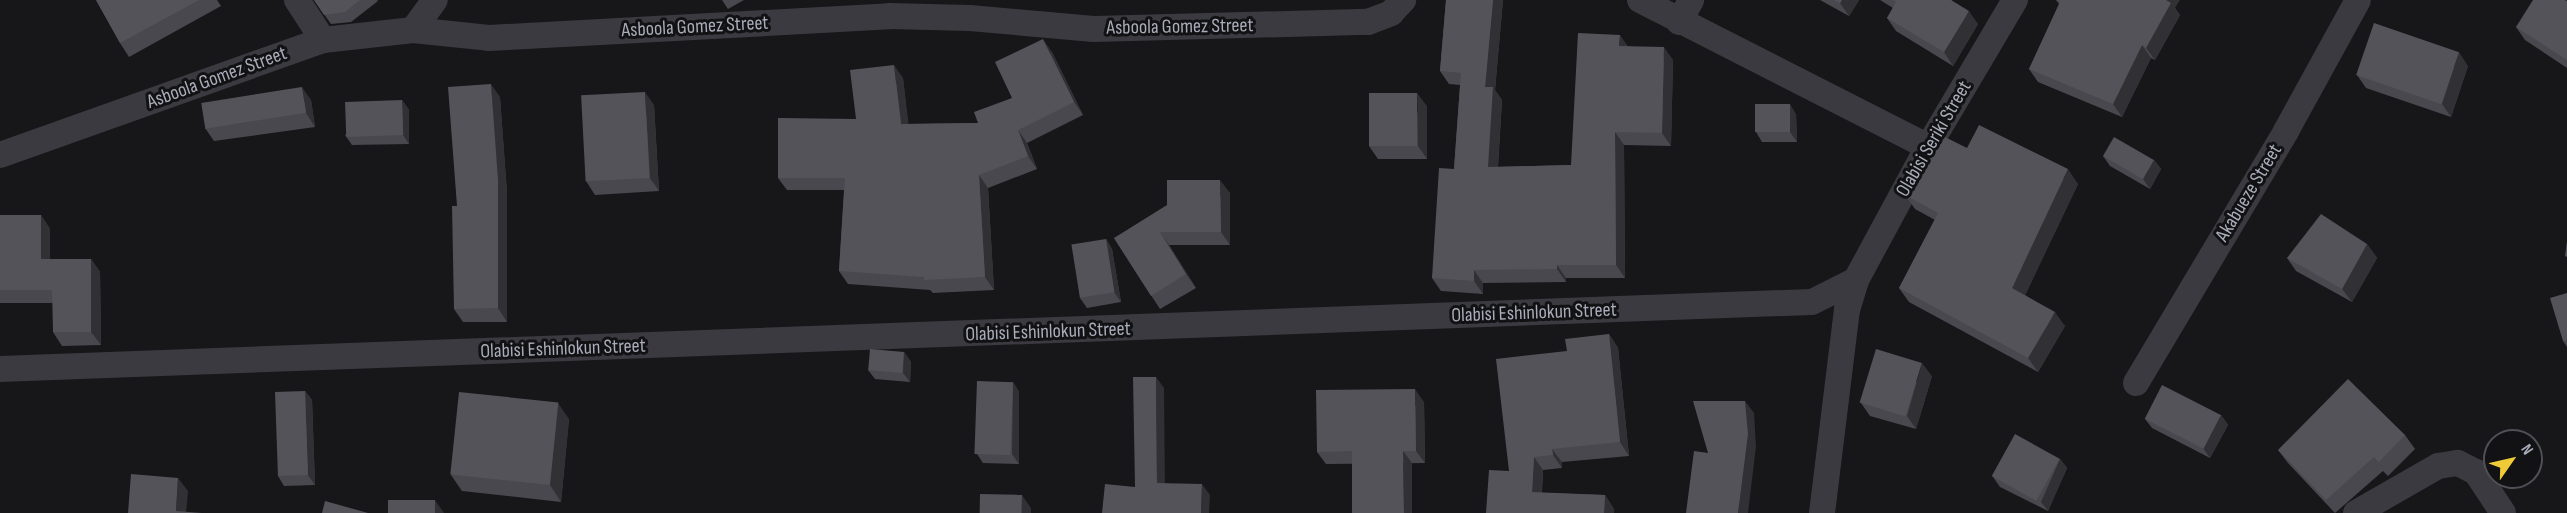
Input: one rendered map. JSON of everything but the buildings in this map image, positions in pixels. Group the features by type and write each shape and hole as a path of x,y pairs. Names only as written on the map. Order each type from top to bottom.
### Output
{"street":[{"path":"297,0 323,40"},
{"path":"413,30 435,0"},
{"name":"Asboola Gomez Street","path":"0,155 323,40 413,30 489,38 889,16 970,18 1094,29 1368,22 1391,13 1403,0"},
{"path":"1640,0 1685,11 1928,147"},
{"name":"Olabisi Seriki Street","path":"1856,280 1928,147 2015,0"},
{"name":"Akabueze Street","path":"2136,383 2286,130 2358,0"},
{"path":"1822,513 1847,310 1856,280"},
{"name":"Olabisi Eshinlokun Street","path":"0,369 1812,302 1856,280"},
{"path":"2356,513 2438,466 2458,463 2476,472 2503,513"}]}
